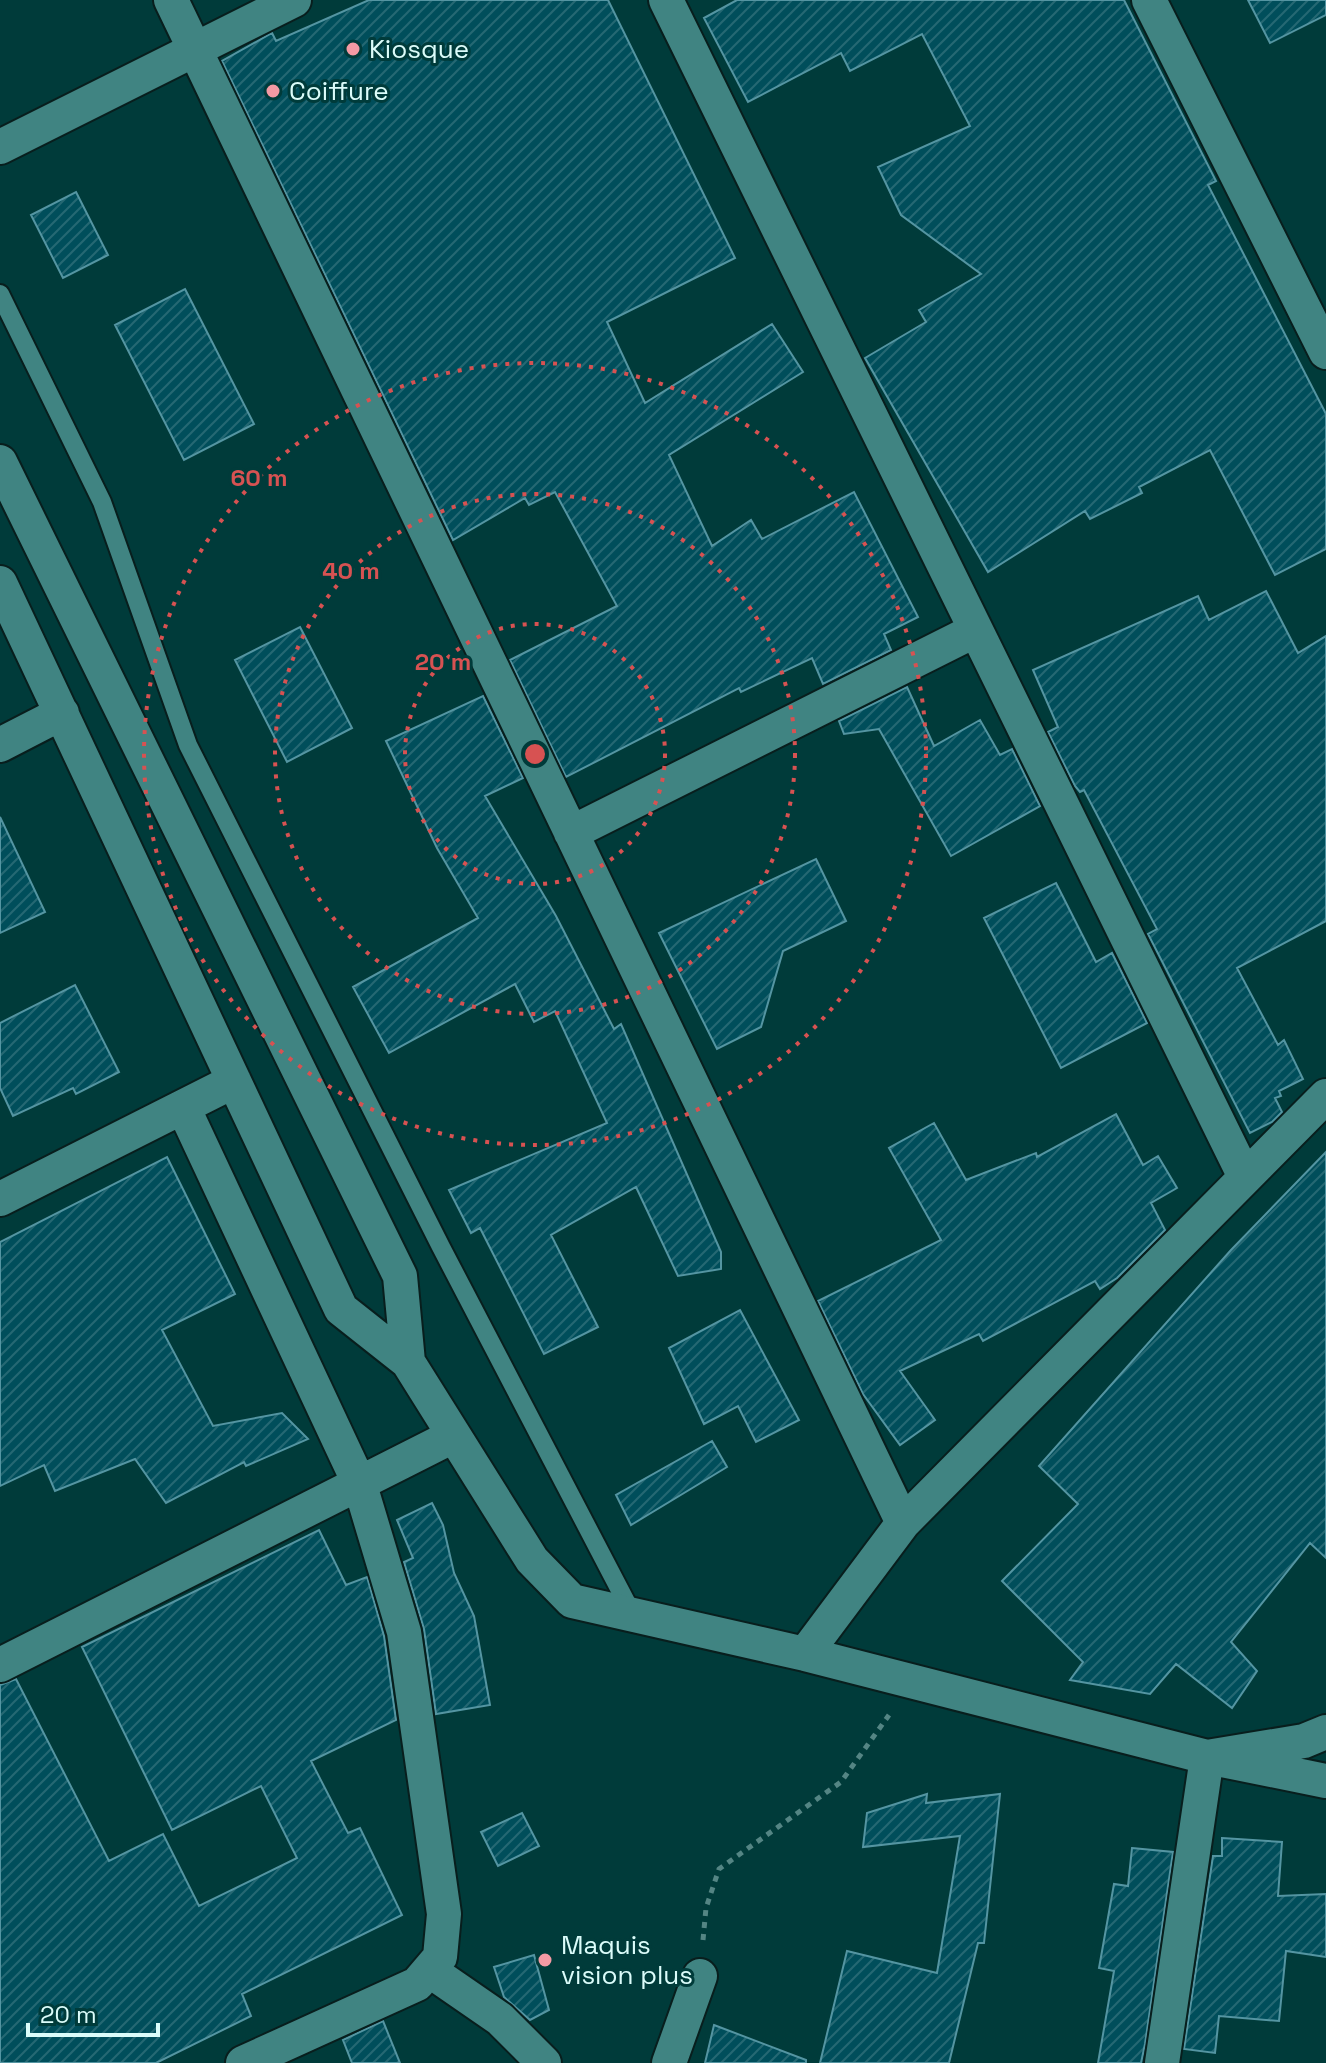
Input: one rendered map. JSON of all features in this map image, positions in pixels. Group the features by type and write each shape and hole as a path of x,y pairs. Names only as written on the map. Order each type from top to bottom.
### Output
{"street":[{"path":"171,0 903,1523"},
{"path":"0,147 294,0"},
{"path":"666,0 1245,1177"},
{"path":"1149,0 1326,352"},
{"path":"0,462 290,1058 400,1276 408,1362"},
{"path":"0,583 341,1309 408,1362 532,1560 572,1601 634,1618 805,1654 1207,1757 1326,1781"},
{"path":"571,833 974,631"},
{"path":"0,745 62,713"},
{"path":"0,1199 234,1081"},
{"path":"805,1654 903,1523 1326,1096"},
{"path":"183,1107 360,1485 404,1632 444,1914 440,1957 417,1984 243,2063"},
{"path":"0,1665 453,1436"},
{"path":"1207,1757 1304,1741 1326,1732"},
{"path":"1162,2063 1207,1757"},
{"path":"429,1970 500,2019 544,2063"},
{"path":"669,2063 700,1976"}],"lane":[{"path":"0,294 102,502 188,745 441,1247 634,1618"}],"path":[{"path":"700,1976 706,1908 719,1869 841,1782 912,1681"}],"building":[{"path":"369,0 608,0 735,258 607,322 645,403 772,324 803,372 669,455 712,546 751,520 762,539 854,492 918,617 884,634 891,650 823,684 812,658 741,692 739,688 566,777 510,660 617,606 555,492 529,505 525,498 453,540 222,61 272,33 276,41"},
{"path":"737,0 1124,0 1216,181 1208,185 1326,414 1326,549 1275,575 1210,450 1139,487 1142,493 1090,519 1085,511 988,572 865,358 926,322 919,310 981,274 901,215 878,167 970,126 922,34 850,71 841,53 748,102 704,18"},
{"path":"1248,0 1326,0 1326,15 1270,43"},
{"path":"76,192 108,255 63,278 31,215"},
{"path":"185,289 254,424 184,460 115,325"},
{"path":"1266,591 1298,653 1326,636 1326,921 1237,968 1278,1045 1284,1040 1303,1079 1279,1091 1281,1096 1275,1098 1282,1112 1272,1122 1250,1133 1148,934 1157,929 1084,790 1080,792 1075,786 1048,732 1058,727 1033,670 1198,596 1209,620"},
{"path":"300,627 352,728 287,762 235,660"},
{"path":"907,687 934,746 980,720 1000,755 1012,749 1040,806 951,856 879,729 844,734 839,721"},
{"path":"483,696 523,778 485,796 556,916 614,1029 621,1024 721,1252 721,1269 678,1276 636,1187 551,1235 598,1327 544,1354 480,1228 471,1233 449,1190 607,1123 555,1011 534,1022 515,984 389,1053 353,987 478,918 437,848 386,741"},
{"path":"0,817 45,912 0,933"},
{"path":"816,859 846,921 783,951 761,1027 717,1049 659,933"},
{"path":"1056,883 1096,962 1112,953 1147,1023 1061,1068 984,918"},
{"path":"75,985 119,1072 76,1094 73,1088 13,1116 0,1088 0,1023"},
{"path":"1116,1114 1143,1165 1158,1156 1177,1188 1151,1203 1165,1230 1117,1278 1100,1289 1095,1281 983,1341 979,1334 900,1371 935,1420 900,1445 863,1394 818,1301 941,1240 889,1148 934,1123 966,1180 1036,1153 1037,1157"},
{"path":"1326,1152 1326,1558 1310,1543 1231,1642 1257,1671 1232,1708 1176,1664 1150,1694 1070,1680 1083,1662 1002,1581 1078,1504 1039,1466 1231,1250"},
{"path":"167,1157 235,1294 162,1330 213,1426 282,1413 308,1439 246,1466 244,1462 166,1503 135,1459 55,1491 44,1465 0,1486 0,1242"},
{"path":"740,1310 799,1420 756,1442 738,1406 704,1424 669,1348"},
{"path":"712,1441 727,1467 631,1525 616,1495"},
{"path":"432,1503 443,1525 454,1573 474,1616 490,1705 436,1714 424,1629 404,1562 413,1558 397,1520"},
{"path":"319,1530 346,1585 367,1577 384,1636 396,1720 311,1761 348,1833 360,1828 402,1915 242,1994 251,2016 156,2063 0,2063 0,1685 16,1679 109,1861 163,1834 199,1906 297,1858 261,1786 172,1830 82,1647"},
{"path":"927,1794 926,1803 1000,1794 984,1943 978,1943 949,2063 820,2063 847,1951 937,1973 960,1836 863,1847 867,1813"},
{"path":"522,1813 539,1846 498,1866 481,1832"},
{"path":"1222,1838 1282,1842 1278,1896 1326,1894 1326,1957 1286,1951 1279,2021 1219,2016 1215,2053 1184,2049 1213,1856 1222,1856"},
{"path":"1132,1848 1173,1852 1145,2044 1141,2063 1098,2063 1114,1971 1099,1968 1114,1884 1128,1886"},
{"path":"534,1955 549,2010 530,2020 504,1997 494,1967"},
{"path":"383,2021 400,2063 352,2063 343,2040"},
{"path":"714,2025 806,2060 806,2063 705,2063"}],"place":[{"name":"Kiosque","path":"353,49"},
{"name":"Coiffure","path":"273,91"},
{"name":"Maquis vision plus","path":"545,1960"}]}
